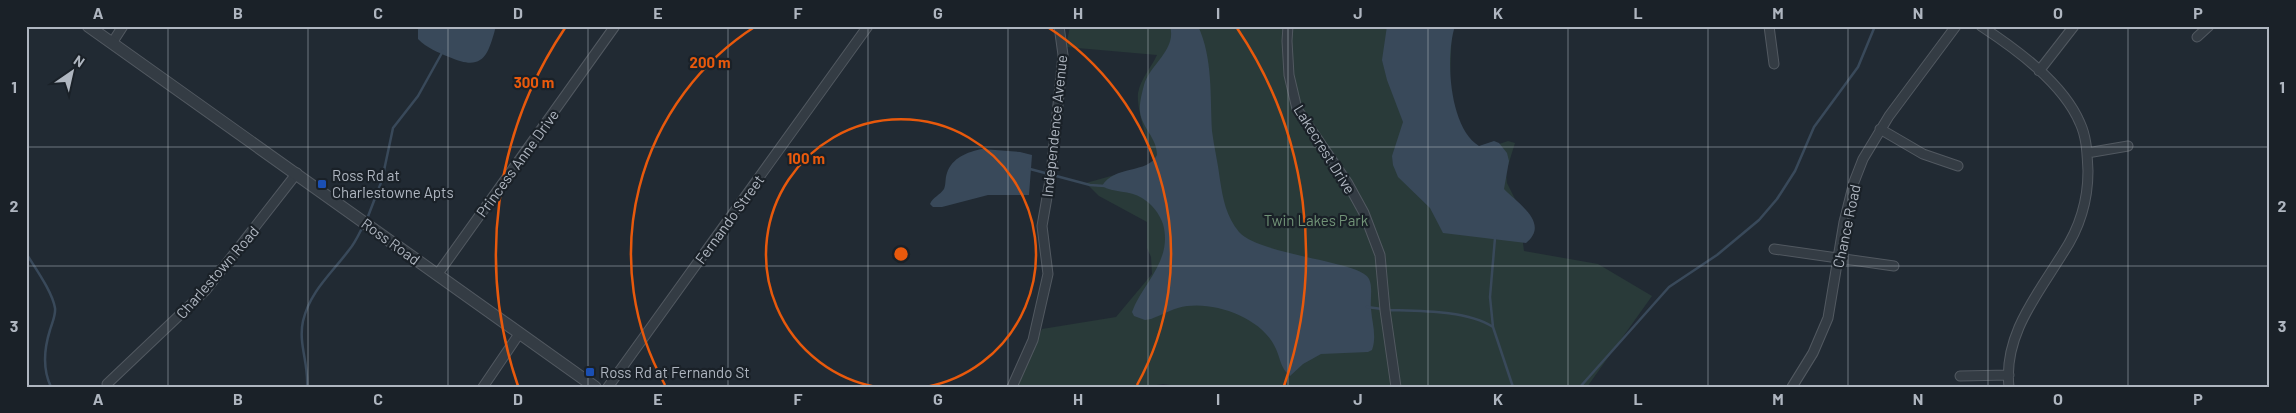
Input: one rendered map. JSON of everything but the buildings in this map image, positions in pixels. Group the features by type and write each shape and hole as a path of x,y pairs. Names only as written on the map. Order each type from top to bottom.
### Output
{"street":[{"name":"Ross Road","path":"88,26 596,387"},
{"path":"112,43 124,26"},
{"name":"Princess Anne Drive","path":"437,275 615,26"},
{"name":"Fernando Street","path":"608,387 868,26"},
{"name":"Independence Avenue","path":"1012,387 1033,340 1048,274 1042,226 1051,174 1063,55 1059,26"},
{"name":"Lakecrest Drive","path":"1288,26 1289,75 1297,109 1364,212 1380,255 1385,310 1396,387"},
{"path":"1769,26 1774,64"},
{"name":"Chance Road","path":"1792,387 1817,346 1828,318 1844,222 1854,182 1880,129 1956,26"},
{"path":"1981,26 2014,48 2039,71 2076,114 2084,134 2087,153 2087,192 2080,217 2064,252 2020,324 2011,351 2009,387"},
{"path":"2039,71 2074,26"},
{"path":"2197,37 2209,26"},
{"path":"1880,129 1924,154 1958,166"},
{"path":"2087,153 2128,146"},
{"name":"Charlestown Road","path":"107,384 204,291 296,173"},
{"path":"1774,248 1894,266"},
{"path":"483,387 519,334"},
{"path":"1960,376 2009,375"}],"green space":[{"name":"Twin Lakes Park","path":"1070,26 1452,26 1450,80 1454,115 1476,152 1508,141 1515,143 1506,172 1507,183 1518,205 1524,251 1598,264 1652,296 1587,387 1186,387 1163,384 1144,387 1014,387 1042,329 1116,317 1152,274 1151,257 1147,248 1147,222 1099,196 1086,183 1118,174 1156,170 1141,120 1138,93 1157,55 1066,47"}],"water":[{"path":"418,26 496,26 487,53 477,62 470,63 449,57 425,45 418,39"},
{"path":"1170,26 1198,26 1203,38 1211,91 1212,131 1221,187 1231,220 1239,232 1251,240 1288,253 1349,267 1362,273 1369,279 1374,335 1372,350 1368,352 1321,354 1303,364 1290,376 1284,370 1276,349 1267,335 1248,320 1224,309 1199,305 1178,308 1151,319 1145,320 1134,316 1132,312 1155,271 1164,249 1163,224 1155,209 1142,198 1102,186 1107,179 1114,175 1146,165 1153,161 1157,155 1155,143 1141,118 1140,106 1147,77 1170,42"},
{"path":"1387,26 1455,26 1450,55 1450,72 1452,90 1461,124 1469,137 1479,146 1494,141 1499,143 1507,153 1509,161 1504,189 1529,213 1535,228 1533,235 1526,243 1443,233 1430,208 1398,177 1393,165 1392,156 1403,122 1387,80 1382,60"},
{"path":"982,149 1020,152 1032,155 1029,195 988,195 942,207 933,207 930,204 944,189 947,173 952,163 966,154"}],"waterway":[{"path":"1580,387 1669,287 1717,255 1759,220 1777,199 1795,171 1814,127 1858,67 1875,26"},
{"path":"367,219 382,180 393,128 418,96 443,51"},
{"path":"1030,169 1090,185 1105,186"},
{"path":"307,387 307,370 302,338 306,310 316,291 351,247 363,226"},
{"path":"1495,238 1490,297 1493,327 1513,387"},
{"path":"26,253 47,287 55,308 46,344 45,358 46,373 51,387"},
{"path":"1367,307 1382,309"},
{"path":"1387,310 1456,314 1482,321 1493,327"}],"place":[{"name":"Ross Rd at Charlestowne Apts","path":"322,184"},
{"name":"Ross Rd at Fernando St","path":"590,372"}]}
